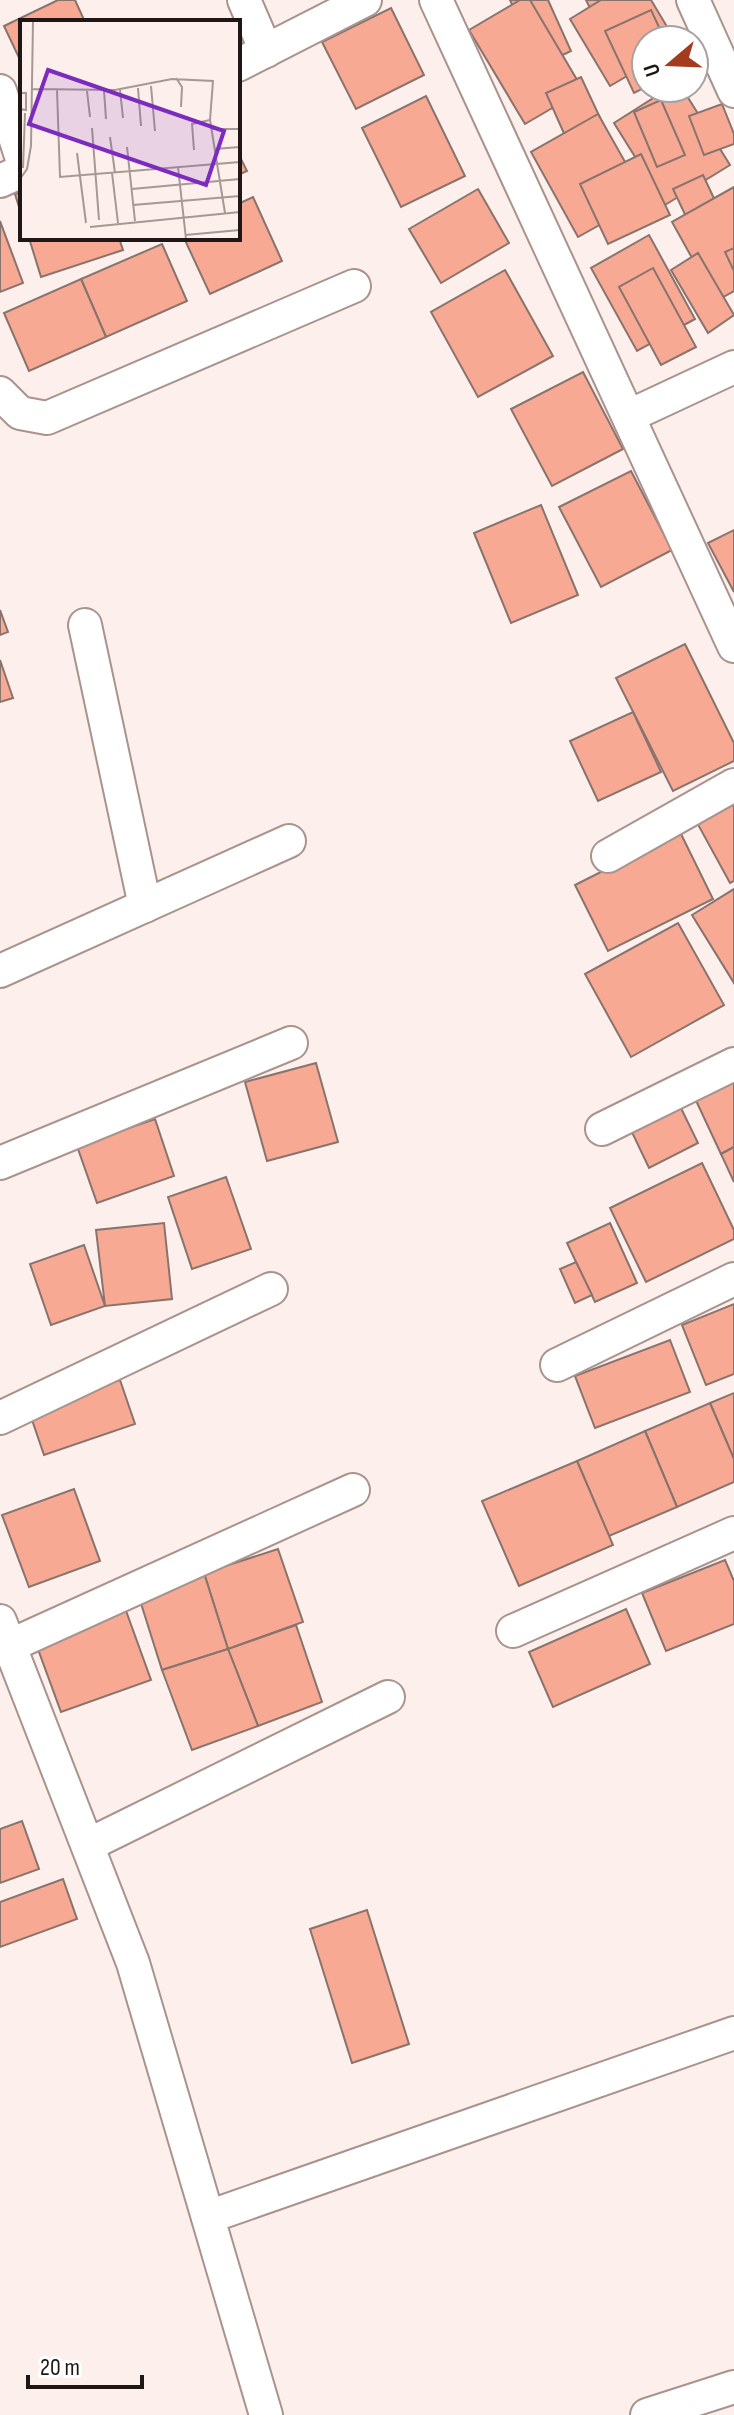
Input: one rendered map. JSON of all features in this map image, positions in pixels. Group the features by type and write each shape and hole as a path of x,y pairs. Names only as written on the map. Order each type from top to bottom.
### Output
{"street":[{"path":"244,0 252,58 365,0"},
{"path":"436,0 734,646"},
{"path":"693,0 734,91"},
{"path":"0,91 20,153"},
{"path":"0,181 20,172"},
{"path":"0,393 20,413 47,418 354,286"},
{"path":"629,416 734,367"},
{"path":"85,625 145,906"},
{"path":"608,856 734,785"},
{"path":"0,971 289,841"},
{"path":"0,1163 291,1043"},
{"path":"602,1129 734,1064"},
{"path":"557,1365 734,1279"},
{"path":"0,1418 271,1289"},
{"path":"266,2415 133,1963 4,1634 353,1490"},
{"path":"513,1631 734,1533"},
{"path":"88,1845 388,1697"},
{"path":"208,2217 734,2033"},
{"path":"647,2415 734,2387"}],"building":[{"path":"58,0 75,0 84,20 20,20 20,60 4,26"},
{"path":"510,0 548,0 571,51 540,66"},
{"path":"520,0 530,0 583,90 525,124 469,30"},
{"path":"586,0 633,0 595,18"},
{"path":"601,0 651,0 665,24 630,24 630,74 610,86 570,19"},
{"path":"391,8 424,75 356,109 322,42"},
{"path":"651,10 658,24 630,24 630,84 605,31"},
{"path":"581,77 610,139 574,156 546,93"},
{"path":"426,96 465,176 401,207 362,128"},
{"path":"644,104 692,104 730,165 665,205 614,123"},
{"path":"652,104 663,104 685,155 657,167 634,112"},
{"path":"722,104 734,134 734,144 704,155 689,116"},
{"path":"598,114 646,199 578,237 531,152"},
{"path":"641,154 670,215 608,244 580,184"},
{"path":"240,157 247,171 240,174"},
{"path":"703,175 727,226 697,240 673,189"},
{"path":"734,187 734,291 716,301 672,222"},
{"path":"478,189 509,243 441,283 409,229"},
{"path":"20,193 20,210 15,194"},
{"path":"253,197 282,261 210,294 185,240 240,240 240,203"},
{"path":"0,221 23,283 0,292"},
{"path":"649,235 695,319 637,351 591,268"},
{"path":"30,240 120,240 123,250 41,277"},
{"path":"162,244 187,301 106,337 81,279"},
{"path":"734,248 734,271 725,252"},
{"path":"698,253 734,315 708,333 671,270"},
{"path":"653,268 696,347 661,365 619,287"},
{"path":"505,270 553,356 478,397 431,312"},
{"path":"81,279 106,337 29,371 4,313"},
{"path":"583,372 623,449 552,486 511,409"},
{"path":"631,471 672,550 601,587 559,507"},
{"path":"541,505 578,595 511,623 474,533"},
{"path":"734,530 734,592 708,543"},
{"path":"0,610 8,632 0,635"},
{"path":"685,644 734,743 734,761 673,791 616,678"},
{"path":"0,660 13,698 0,702"},
{"path":"633,712 661,772 598,801 570,741"},
{"path":"734,798 734,881 730,883 695,819"},
{"path":"680,832 713,899 608,951 575,885"},
{"path":"734,889 734,983 692,915"},
{"path":"678,923 724,1005 631,1057 585,974"},
{"path":"316,1063 338,1142 267,1161 245,1082"},
{"path":"734,1072 734,1147 721,1154 692,1092"},
{"path":"679,1104 698,1143 649,1168 630,1128"},
{"path":"155,1119 174,1176 97,1203 77,1146"},
{"path":"734,1147 734,1182 721,1154"},
{"path":"702,1163 734,1230 734,1239 646,1282 610,1208"},
{"path":"226,1177 251,1249 192,1269 168,1197"},
{"path":"164,1223 172,1299 105,1306 96,1230"},
{"path":"610,1223 637,1283 595,1302 567,1243"},
{"path":"84,1245 105,1306 51,1325 30,1264"},
{"path":"576,1262 592,1295 575,1303 560,1269"},
{"path":"734,1304 734,1374 706,1385 682,1325"},
{"path":"670,1340 690,1392 595,1428 575,1376"},
{"path":"120,1380 135,1424 44,1455 29,1411"},
{"path":"734,1393 734,1459 710,1403"},
{"path":"710,1403 734,1459 734,1482 677,1507 645,1431"},
{"path":"645,1431 677,1507 609,1536 577,1461"},
{"path":"577,1461 613,1545 519,1586 482,1501"},
{"path":"74,1489 100,1561 29,1587 2,1515"},
{"path":"278,1549 303,1622 228,1649 204,1573"},
{"path":"725,1560 734,1581 734,1624 666,1651 642,1593"},
{"path":"204,1573 228,1649 162,1670 138,1594"},
{"path":"125,1608 151,1680 61,1712 35,1641"},
{"path":"626,1609 650,1664 553,1707 529,1652"},
{"path":"296,1625 322,1702 258,1726 228,1649"},
{"path":"228,1649 258,1726 192,1750 162,1670"},
{"path":"22,1821 39,1869 0,1883 0,1829"},
{"path":"63,1879 77,1919 0,1947 0,1902"},
{"path":"367,1910 409,2044 352,2063 310,1929"}]}
